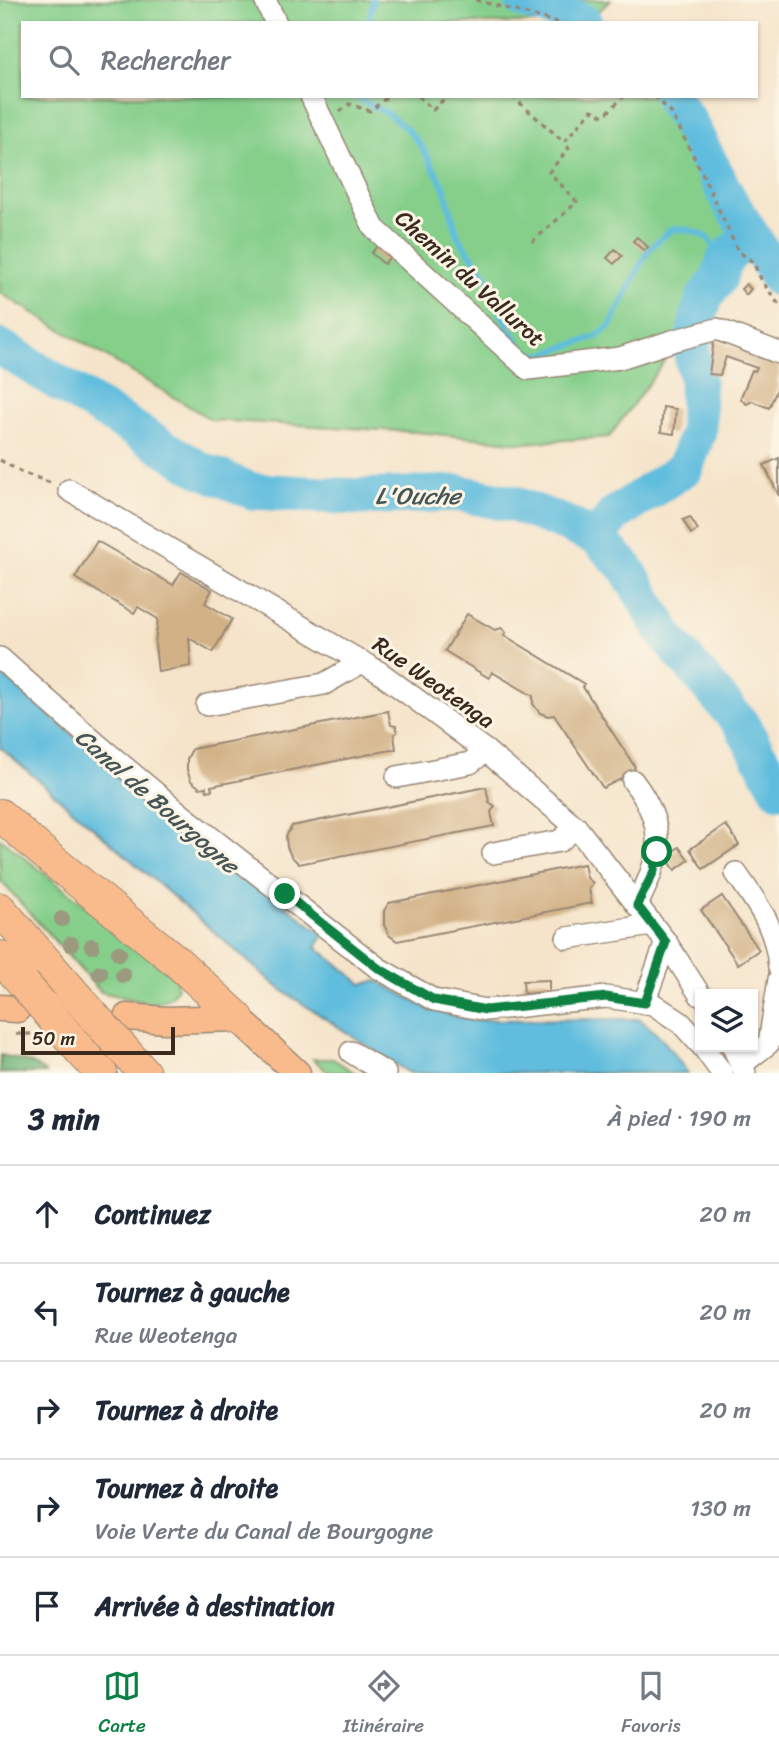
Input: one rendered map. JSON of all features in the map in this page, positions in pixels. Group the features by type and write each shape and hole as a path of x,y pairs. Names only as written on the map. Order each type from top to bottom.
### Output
{"highway":[{"path":"0,816 175,960 238,1018"},
{"path":"0,909 144,1073"},
{"path":"0,957 14,1000 80,1049 101,1073"}],"main road":[{"path":"127,1017 166,1020 238,1018 297,1073"}],"street":[{"path":"265,0 275,21"},
{"name":"Chemin du Vallurot","path":"312,98 374,228 528,369 620,358 717,329 779,353"},
{"name":"Rue Weotenga","path":"69,490 379,672 486,751 576,827 666,942 696,989"},
{"path":"0,657 98,746 182,815 378,968 409,987 434,1000 486,1010 606,997 653,1004 681,1023 695,1038"},
{"path":"207,705 324,684 362,662"},
{"path":"397,777 470,763 486,751"},
{"path":"633,781 651,810 657,852 654,871 637,905"},
{"path":"493,853 560,841 576,827"},
{"path":"736,873 763,912 777,945 779,967"},
{"path":"567,938 652,925"},
{"path":"645,1003 666,942"},
{"path":"714,1052 735,1064 774,1048 779,979"},
{"path":"351,1052 385,1073"}],"path":[{"path":"476,0 553,21"},
{"path":"326,126 349,104 370,111 386,98"},
{"path":"420,98 433,110 445,98"},
{"path":"514,98 569,148 549,172 577,202 532,242"},
{"path":"564,142 592,110 604,116 622,98"},
{"path":"657,98 671,114 737,248 753,262 762,281 779,305"},
{"path":"0,460 20,472 69,490"}],"green space":[{"path":"0,0 611,0 590,19 592,21 21,21 21,98 654,98 733,234 662,365 609,437 523,443 416,432 212,420 0,293"},
{"path":"0,838 176,978 177,989 170,998 152,1004 101,992 0,880"},
{"path":"1,1055 30,1063 46,1073 0,1073"},
{"path":"313,1059 333,1059 355,1073 329,1073"}],"water":[{"path":"0,672 161,811 324,935 316,947 362,984 377,981 430,1009 471,1020 639,1019 660,1037 688,1073 410,1073 280,989 0,747"}],"building":[{"path":"637,237 648,247 644,251 633,241"},
{"path":"382,241 394,252 384,264 371,253"},
{"path":"615,249 622,256 614,264 607,258"},
{"path":"746,284 751,289 746,295 741,289"},
{"path":"510,305 522,323 514,328 503,310"},
{"path":"714,340 779,361 779,385 769,408 752,401 747,404 740,399 752,370 757,368 726,357 720,375 709,374"},
{"path":"663,407 676,409 674,434 661,432"},
{"path":"779,458 779,496 764,465"},
{"path":"690,517 698,530 691,534 683,520"},
{"path":"97,541 173,585 181,572 212,590 205,603 232,619 213,652 189,638 191,666 158,672 155,644 158,619 138,607 134,613 75,578"},
{"path":"467,614 495,630 502,628 506,633 504,635 584,684 583,687 635,767 629,775 603,788 554,715 540,713 533,704 533,696 492,672 489,678 445,651"},
{"path":"388,711 391,725 396,726 396,749 211,786 212,790 207,791 206,787 200,788 191,781 187,770 187,759 192,749"},
{"path":"486,787 489,802 495,806 491,812 494,826 299,864 287,847 286,836 292,826"},
{"path":"726,825 739,845 703,869 690,849"},
{"path":"679,847 689,860 675,870 666,857"},
{"path":"584,864 587,878 593,883 589,889 592,903 397,941 389,935 384,925 384,911 389,903"},
{"path":"722,896 759,950 738,964 701,910"},
{"path":"549,980 549,992 524,994 523,981"}],"waterway":[{"path":"369,21 373,0"},
{"path":"523,0 581,21"},
{"path":"357,98 387,113 407,129 422,147 444,187 458,237 491,282 496,305 515,337 525,351 531,354 541,355 598,336 610,326 650,248 672,229 695,232 709,240 717,255 719,278"},
{"path":"672,98 688,121 729,200 779,279"},
{"path":"597,538 614,515 685,468 698,431 697,378 691,350 699,314 705,297 719,278 725,259 753,240"},
{"name":"L'Ouche","path":"0,347 199,469 252,491 359,497 458,493 514,504 597,538 627,569 666,636 741,724 779,790"}],"route":[{"path":"285,894 378,968 434,1000 486,1010 606,997 645,1003 666,942 637,905 654,871 657,852"}],"water label":[{"name":"Canal de Bourgogne","path":"157,801"}]}
